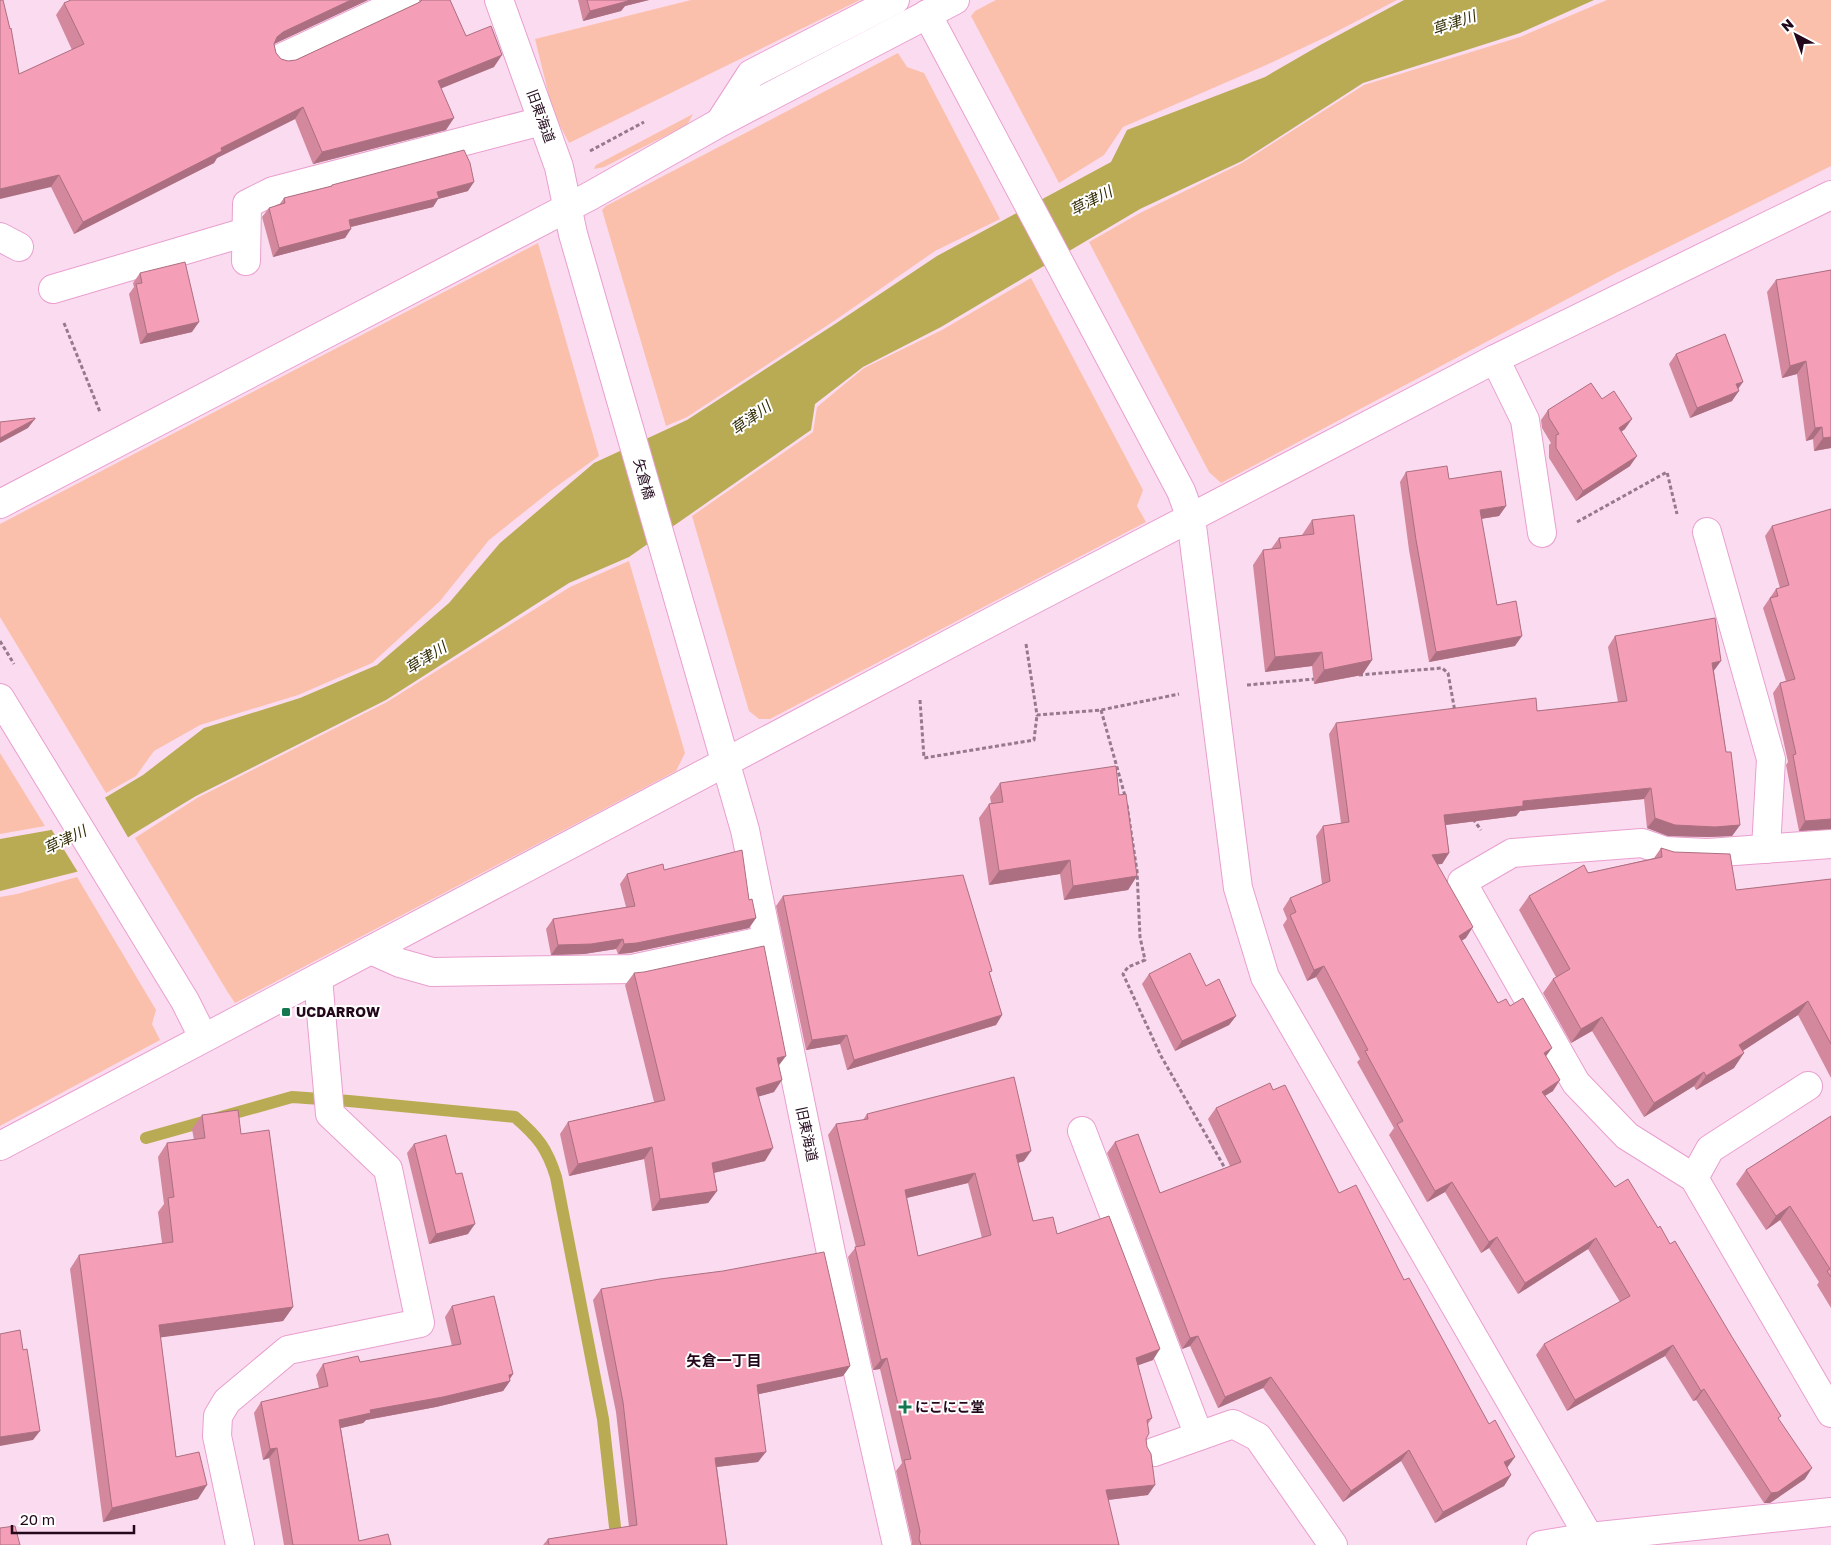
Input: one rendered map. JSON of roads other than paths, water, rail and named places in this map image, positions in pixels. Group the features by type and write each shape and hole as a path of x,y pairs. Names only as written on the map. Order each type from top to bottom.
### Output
{"street":[{"path":"281,58 405,0"},
{"name":"旧東海道","path":"499,0 559,167 566,208 573,234"},
{"path":"719,123 751,74 893,0"},
{"path":"0,504 566,208 719,123 955,0"},
{"path":"927,14 1181,491 1191,518 1238,888 1265,977 1590,1541"},
{"path":"246,261 248,204 273,191 542,121"},
{"path":"0,1146 918,660 1495,359 1825,203"},
{"path":"53,289 246,232"},
{"name":"矢倉橋","path":"573,234 714,724"},
{"path":"1495,359 1525,420 1542,533"},
{"path":"1707,532 1771,759 1766,849"},
{"path":"0,698 184,1002 203,1037"},
{"name":"旧東海道","path":"714,724 745,830 831,1253 897,1545"},
{"path":"1831,844 1708,853 1665,851 1642,843 1512,853 1462,882 1576,1083 1627,1136 1694,1178 1831,1413"},
{"path":"371,950 400,963 432,972 632,969 767,940"},
{"path":"240,1545 217,1436 218,1416 227,1401 288,1350 420,1323 388,1168 330,1114 318,978"},
{"path":"1694,1178 1710,1149 1808,1086"},
{"path":"1082,1131 1199,1436"},
{"path":"1154,1452 1233,1424 1258,1437 1333,1545"},
{"path":"1541,1545 1590,1541 1831,1512"}],"water":[{"name":"草津川","path":"1404,0 1594,0 1520,33 1363,83 1242,161 1140,209 941,327 863,367 815,404 811,430 629,557 569,583 386,700 196,796 133,834 80,871 0,891 0,839 51,830 143,775 204,728 300,698 377,665 449,603 500,543 594,463 687,420 937,256 1111,162 1127,130 1265,77"}],"waterway":[{"path":"146,1138 292,1097 515,1117 541,1144 556,1177 603,1419 617,1545"}],"place":[{"name":"UCDARROW","path":"286,1012"},
{"name":"にこにこ堂","path":"905,1407"}],"district":[{"name":"矢倉一丁目","path":"724,1361"}]}
